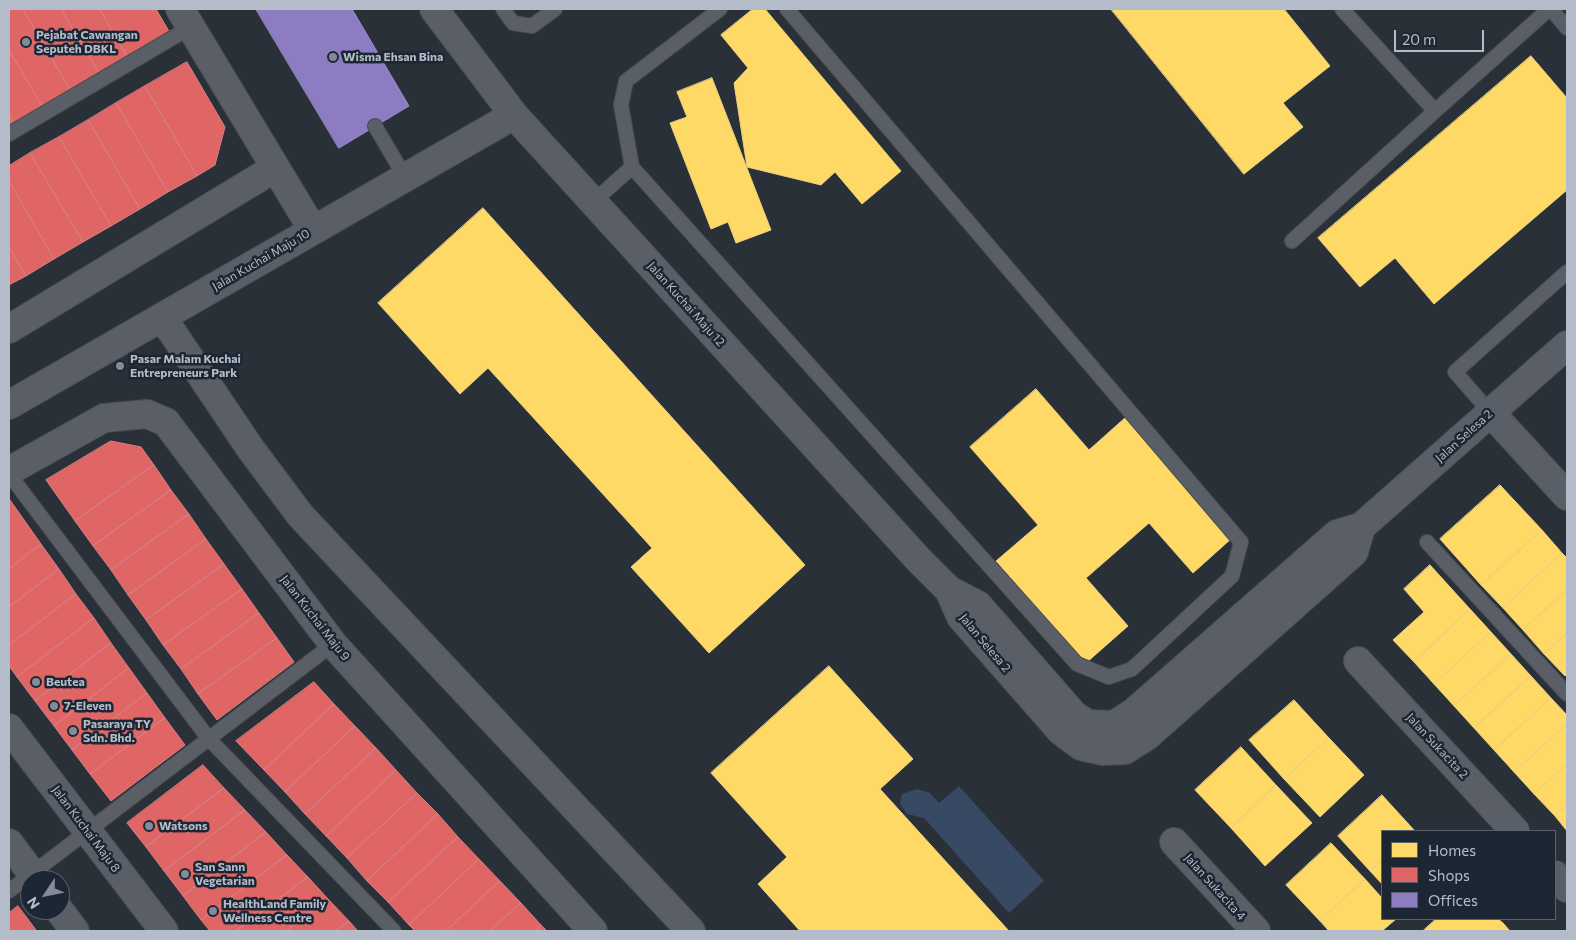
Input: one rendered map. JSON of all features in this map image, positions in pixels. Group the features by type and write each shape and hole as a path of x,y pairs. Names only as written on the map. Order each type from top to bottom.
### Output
{"street":[{"name":"Jalan Kuchai Maju 12","path":"434,9 514,115 948,590"},
{"path":"185,18 313,230"},
{"name":"Jalan Kuchai Maju 10","path":"9,405 514,115"},
{"path":"9,329 275,168"},
{"path":"162,317 250,448 300,515 691,931"},
{"name":"Jalan Selesa 2","path":"948,590 978,604 1074,715 1088,724 1114,725 1134,712 1337,534 1361,527 1567,345"},
{"path":"1490,412 1567,496"},
{"name":"Jalan Kuchai Maju 9","path":"9,473 104,418 147,414 166,422 333,644 593,931"},
{"name":"Jalan Sukacita 2","path":"1358,661 1514,830"},
{"name":"Jalan Kuchai Maju 8","path":"9,728 164,931"},
{"name":"Jalan Sukacita 4","path":"1174,842 1256,931"},
{"path":"9,843 29,870"},
{"path":"1556,876 1567,888"},
{"path":"67,920 75,931"}],"lane":[{"path":"502,9 513,23 532,26 555,9"},
{"path":"720,9 626,81 621,105 632,167 1077,664 1109,677 1132,669 1232,576 1240,542 787,9"},
{"path":"1342,9 1436,111"},
{"path":"1292,241 1550,9 1567,28"},
{"path":"9,134 185,18"},
{"path":"375,126 405,177"},
{"path":"593,202 632,167"},
{"path":"1490,412 1455,372 1567,272"},
{"path":"9,473 209,739 394,931"},
{"path":"1427,542 1567,694"},
{"path":"42,870 88,831 333,644"},
{"path":"9,891 20,885"}],"water":[{"path":"959,786 1044,881 1009,913 924,818 907,814 900,804 902,794 917,789 930,793 939,803"}],"building: Homes":[{"path":"753,9 765,9 901,171 862,204 835,172 821,185 747,167 734,83 748,68 721,35"},
{"path":"1111,9 1284,9 1330,66 1283,103 1303,127 1244,174"},
{"path":"1531,56 1567,98 1567,190 1434,304 1395,258 1360,287 1318,238"},
{"path":"712,78 771,230 736,243 728,222 711,229 670,123 687,117 677,92"},
{"path":"483,208 805,565 709,653 631,567 652,548 488,368 460,394 378,303"},
{"path":"1036,389 1089,450 1126,417 1232,538 1193,573 1149,523 1086,578 1128,626 1086,663 996,561 1038,525 970,447"},
{"path":"1500,485 1542,530 1481,585 1440,539"},
{"path":"1542,530 1562,553 1503,608 1481,585"},
{"path":"1562,553 1567,558 1567,590 1523,630 1503,608"},
{"path":"1430,565 1470,609 1414,662 1393,640 1424,612 1404,589"},
{"path":"1567,590 1567,633 1544,654 1523,630"},
{"path":"1470,609 1491,632 1434,684 1414,662"},
{"path":"1491,632 1511,654 1454,706 1434,684"},
{"path":"1567,633 1567,674 1565,676 1544,654"},
{"path":"1511,654 1531,676 1474,728 1454,706"},
{"path":"829,666 913,759 880,789 1009,931 800,931 758,884 787,857 711,773"},
{"path":"1531,676 1551,698 1494,750 1474,728"},
{"path":"1551,698 1567,715 1567,724 1514,772 1494,750"},
{"path":"1294,700 1329,738 1284,779 1249,740"},
{"path":"1567,724 1567,764 1534,794 1514,772"},
{"path":"1329,738 1364,775 1320,817 1284,779"},
{"path":"1241,747 1276,785 1231,828 1195,790"},
{"path":"1567,764 1567,805 1555,816 1534,794"},
{"path":"1276,785 1312,823 1265,866 1231,828"},
{"path":"1382,795 1414,830 1381,830 1381,861 1370,871 1338,836"},
{"path":"1567,805 1567,831 1555,816"},
{"path":"1331,843 1365,879 1320,921 1286,885"},
{"path":"1381,861 1381,883 1370,871"},
{"path":"1365,879 1381,897 1381,920 1395,920 1382,931 1329,931 1320,921"},
{"path":"1435,920 1499,920 1503,923 1494,931 1423,931"},
{"path":"1503,923 1510,931 1494,931"}],"building: Shops":[{"path":"9,9 23,9 71,91 43,108 9,50"},
{"path":"23,9 61,9 100,74 71,91"},
{"path":"61,9 100,9 128,58 100,74"},
{"path":"100,9 156,9 170,33 128,58"},
{"path":"9,50 43,108 14,125 9,115"},
{"path":"187,62 225,127 215,165 197,176 145,86"},
{"path":"145,86 197,176 168,192 116,103"},
{"path":"116,103 168,192 140,209 88,120"},
{"path":"9,115 14,125 9,128"},
{"path":"88,120 140,209 111,226 59,137"},
{"path":"59,137 111,226 83,242 30,153"},
{"path":"30,153 83,242 54,259 9,181 9,166"},
{"path":"9,181 54,259 26,276 9,247"},
{"path":"9,247 26,276 9,285"},
{"path":"111,441 141,447 154,465 75,521 46,480"},
{"path":"154,465 171,490 93,546 75,521"},
{"path":"171,490 189,514 111,570 93,546"},
{"path":"9,501 41,544 9,569"},
{"path":"189,514 206,539 128,595 111,570"},
{"path":"206,539 224,564 146,620 128,595"},
{"path":"41,544 59,569 9,607 9,569"},
{"path":"224,564 242,589 163,645 146,620"},
{"path":"59,569 76,594 9,645 9,607"},
{"path":"242,589 259,613 181,669 163,645"},
{"path":"76,594 94,618 17,677 9,666 9,645"},
{"path":"259,613 277,638 198,694 181,669"},
{"path":"94,618 111,643 35,701 17,677"},
{"path":"277,638 294,662 217,720 198,694"},
{"path":"111,643 129,668 54,726 35,701"},
{"path":"129,668 147,693 72,750 54,726"},
{"path":"314,682 334,704 264,770 236,741"},
{"path":"147,693 165,718 90,774 72,750"},
{"path":"334,704 355,726 285,792 264,770"},
{"path":"165,718 185,745 111,801 90,774"},
{"path":"355,726 376,748 305,814 285,792"},
{"path":"376,748 396,770 326,836 305,814"},
{"path":"203,765 224,788 146,847 127,823"},
{"path":"396,770 417,793 347,858 326,836"},
{"path":"224,788 245,810 164,871 146,847"},
{"path":"417,793 438,814 367,881 347,858"},
{"path":"245,810 266,832 183,896 164,871"},
{"path":"438,814 458,837 388,902 367,881"},
{"path":"266,832 287,855 201,920 183,896"},
{"path":"458,837 479,859 409,925 388,902"},
{"path":"287,855 308,877 236,931 210,931 201,920"},
{"path":"479,859 500,881 446,931 415,931 409,925"},
{"path":"308,877 328,899 286,931 236,931"},
{"path":"500,881 521,903 490,931 446,931"},
{"path":"328,899 349,921 336,931 286,931"},
{"path":"521,903 541,925 535,931 490,931"},
{"path":"18,906 20,909 20,920 28,920 36,930 9,931 9,913"},
{"path":"349,921 358,931 336,931"},
{"path":"541,925 547,931 535,931"}],"building: Offices":[{"name":"Wisma Ehsan Bina","path":"256,9 352,9 409,106 339,148"}],"place":[{"name":"Pejabat Cawangan Seputeh DBKL","path":"26,42"},
{"name":"Wisma Ehsan Bina","path":"333,57"},
{"name":"Pasar Malam Kuchai Entrepreneurs Park","path":"120,366"},
{"name":"Beutea","path":"36,682"},
{"name":"7-Eleven","path":"54,706"},
{"name":"Pasaraya TY Sdn. Bhd.","path":"73,731"},
{"name":"Watsons","path":"149,826"},
{"name":"San Sann Vegetarian","path":"185,874"},
{"name":"HealthLand Family Wellness Centre","path":"213,911"}]}
